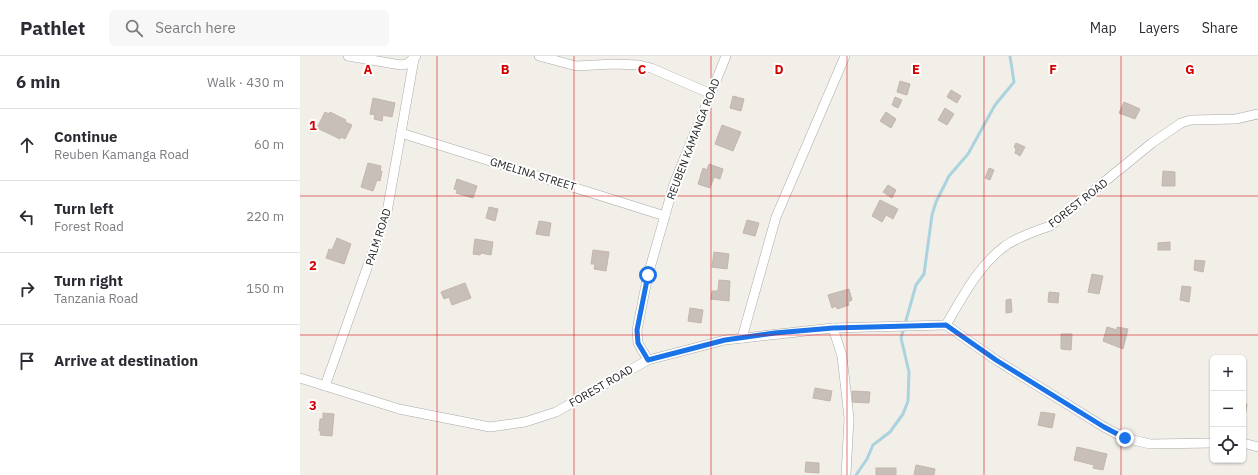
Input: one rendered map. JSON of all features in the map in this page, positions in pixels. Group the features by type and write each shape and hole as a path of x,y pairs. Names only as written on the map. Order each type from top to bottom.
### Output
{"street":[{"path":"348,56 401,65 407,64 415,58"},
{"path":"539,56 576,66 614,64 639,65 651,68 709,93"},
{"name":"REUBEN KAMANGA ROAD","path":"648,360 638,343 637,330 648,275 674,184 709,93 726,56"},
{"path":"742,338 776,217 845,56"},
{"name":"PALM ROAD","path":"325,386 387,212 415,58"},
{"name":"FOREST ROAD","path":"300,378 398,409 490,428 525,422 556,412 648,360 680,350 742,338 833,328 946,325 969,286 1005,246 1031,232 1050,226 1152,142 1174,127 1191,120 1236,119 1258,114"},
{"name":"GMELINA STREET","path":"401,133 665,216"},
{"path":"946,325 996,360 1104,427 1125,438 1150,444 1210,443"},
{"path":"833,328 842,356 849,418 846,475"},
{"path":"1246,444 1258,447"}],"building":[{"path":"900,81 910,84 907,95 897,92"},
{"path":"951,90 961,96 957,103 947,97"},
{"path":"733,96 744,99 741,111 730,108"},
{"path":"895,97 902,100 898,108 892,105"},
{"path":"373,98 395,103 392,117 383,115 382,121 374,119 375,115 370,114"},
{"path":"1124,102 1140,109 1135,119 1119,113"},
{"path":"945,108 954,114 947,125 938,120"},
{"path":"325,112 329,114 330,112 346,120 345,122 352,125 345,139 341,137 340,139 317,128"},
{"path":"886,112 896,119 891,128 880,121"},
{"path":"722,125 741,132 733,151 715,144"},
{"path":"1016,143 1025,147 1020,156 1015,153 1016,149 1014,147"},
{"path":"368,163 381,166 380,171 382,171 380,181 377,180 373,191 361,187"},
{"path":"709,164 723,169 720,179 714,177 710,188 698,184 703,168 707,170"},
{"path":"989,168 994,170 990,180 985,178"},
{"path":"1163,171 1175,172 1175,186 1162,186"},
{"path":"457,179 477,186 473,198 456,193 457,190 454,189"},
{"path":"888,185 896,190 892,198 883,192"},
{"path":"880,200 898,209 893,219 886,215 882,222 872,216"},
{"path":"489,207 498,209 495,221 486,218"},
{"path":"747,220 759,223 755,236 743,233"},
{"path":"539,221 551,223 549,236 536,234"},
{"path":"337,238 351,244 344,264 326,258 329,249 332,250"},
{"path":"475,239 493,242 491,255 481,253 480,255 473,254"},
{"path":"1170,242 1170,250 1158,250 1158,243"},
{"path":"593,250 609,252 606,271 594,269 595,264 591,264"},
{"path":"714,252 729,254 727,269 712,267"},
{"path":"1195,260 1205,261 1203,272 1194,270"},
{"path":"1092,274 1103,276 1099,294 1088,292"},
{"path":"719,280 730,281 729,301 711,299 712,291 718,291"},
{"path":"465,283 471,298 452,305 449,297 444,299 441,292"},
{"path":"1182,286 1191,287 1189,302 1180,300"},
{"path":"849,289 852,300 848,302 849,305 837,309 836,306 832,308 828,295"},
{"path":"1049,292 1059,293 1058,303 1048,302"},
{"path":"1011,299 1012,312 1006,313 1006,300"},
{"path":"690,308 703,310 701,323 688,321"},
{"path":"1107,327 1117,330 1117,327 1128,329 1123,349 1103,341"},
{"path":"1061,334 1072,334 1071,350 1061,349"},
{"path":"815,388 832,391 830,401 813,398"},
{"path":"852,391 870,392 869,403 852,402"},
{"path":"1041,412 1055,414 1052,428 1038,425"},
{"path":"323,413 334,414 332,436 320,435 320,419 323,419"},
{"path":"1077,447 1107,454 1103,470 1093,468 1094,465 1074,460"},
{"path":"806,462 819,463 819,473 805,472"},
{"path":"916,465 935,469 934,475 914,475"},
{"path":"876,468 896,468 896,475 876,475"}],"waterway":[{"path":"856,475 867,459 873,445 890,432 903,414 908,401 909,372 901,338 916,285 924,274 932,215 936,202 949,176 968,154 995,105 1014,82 1010,56"}],"route":[{"path":"648,275 637,330 638,343 641,351 648,360 680,350 725,340 775,333 833,328 946,325 996,360 1104,427 1125,438"}]}
